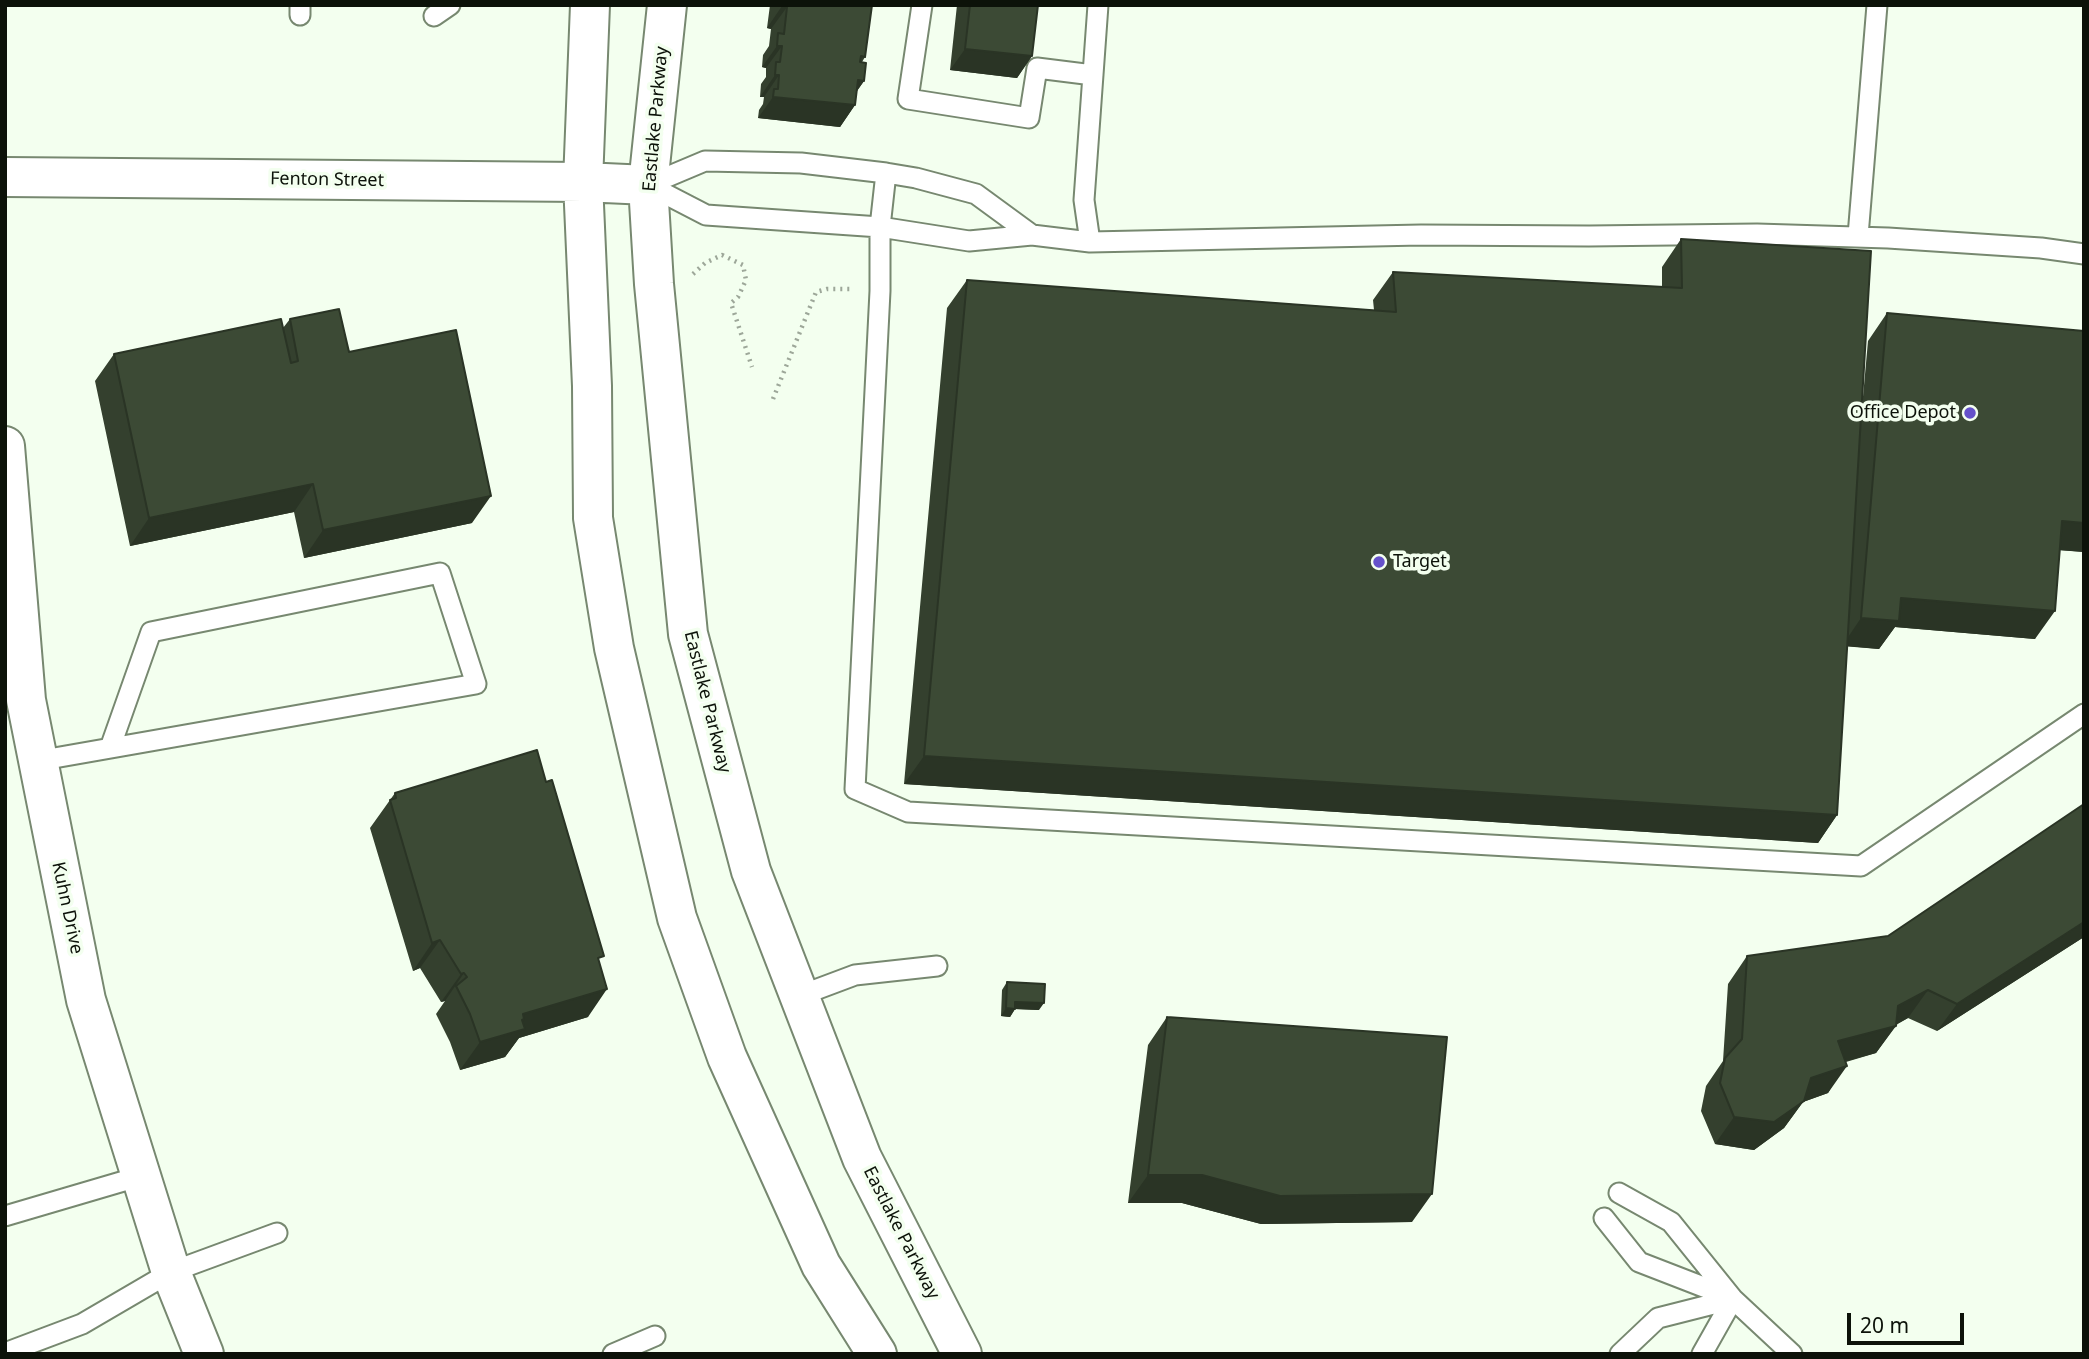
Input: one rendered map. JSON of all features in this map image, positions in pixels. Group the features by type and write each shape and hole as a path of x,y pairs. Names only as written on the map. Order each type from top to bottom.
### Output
{"main road":[{"path":"590,5 583,182 592,386 593,519 614,648 677,918 727,1057 821,1265 877,1354"},
{"name":"Eastlake Parkway","path":"667,5 648,185 654,284 688,634 751,871 862,1157 962,1354"},
{"name":"Fenton Street","path":"5,177 583,182 648,185"},
{"name":"Kuhn Drive","path":"5,446 15,701 37,761 86,1000 171,1272 204,1354"}],"lane":[{"path":"922,5 908,99 1029,118 1037,68 1093,75"},
{"path":"1090,242 1084,200 1098,5"},
{"path":"1858,236 1877,5"},
{"path":"648,185 705,161 801,163 886,173 976,194 1032,235"},
{"path":"886,173 880,227 880,291 855,789 908,812 1861,866 2084,714"},
{"path":"648,185 706,215 880,227 969,241 1032,235 1090,242 1421,235 1858,236 2041,248 2084,254"},
{"path":"37,761 476,684 440,573 151,632 110,748"},
{"path":"799,996 855,975 937,966"},
{"path":"5,1216 141,1176"},
{"path":"1619,1194 1671,1222 1733,1298 1792,1354"},
{"path":"1604,1218 1639,1262 1733,1298"},
{"path":"5,1353 82,1324 171,1272 277,1233"},
{"path":"1620,1354 1658,1318 1733,1298"},
{"path":"1702,1354 1733,1298"},
{"path":"613,1354 655,1336"}],"path":[{"path":"690,277 705,263 722,255 743,265 746,280 738,297 731,303 752,367"},
{"path":"773,399 816,292 827,289 855,289"}],"building":[{"path":"782,5 872,5 865,57 861,56 860,62 866,63 864,81 858,80 855,105 773,97 774,89 778,89 776,62 780,62 782,46 777,46 778,33 784,34 787,7"},
{"path":"970,5 1038,5 1032,56 965,49"},
{"name":"Target","path":"1681,239 1871,251 1837,815 924,756 967,280 1396,312 1393,272 1682,288"},
{"path":"339,309 349,352 456,330 491,496 323,530 313,484 149,518 114,354 281,319 291,363 298,361 290,319"},
{"path":"1887,313 2084,331 2084,523 2062,521 2055,611 1901,598 1899,621 1861,618"},
{"path":"537,750 546,782 552,780 604,956 598,958 607,989 523,1014 525,1029 480,1042 456,986 467,977 464,973 461,974 440,940 432,943 390,800 396,798 395,793"},
{"path":"2084,804 2084,922 1957,1004 1928,990 1898,1006 1896,1026 1838,1041 1847,1066 1811,1078 1804,1101 1774,1122 1734,1117 1720,1083 1725,1058 1742,1039 1747,956 1888,936"},
{"path":"1007,982 1045,984 1044,1003 1015,1002 1015,1009 1006,1008"},
{"path":"1167,1017 1447,1037 1432,1194 1280,1196 1202,1175 1148,1175"}],"place":[{"name":"Office Depot","path":"1970,413"},
{"name":"Target","path":"1379,562"}]}
